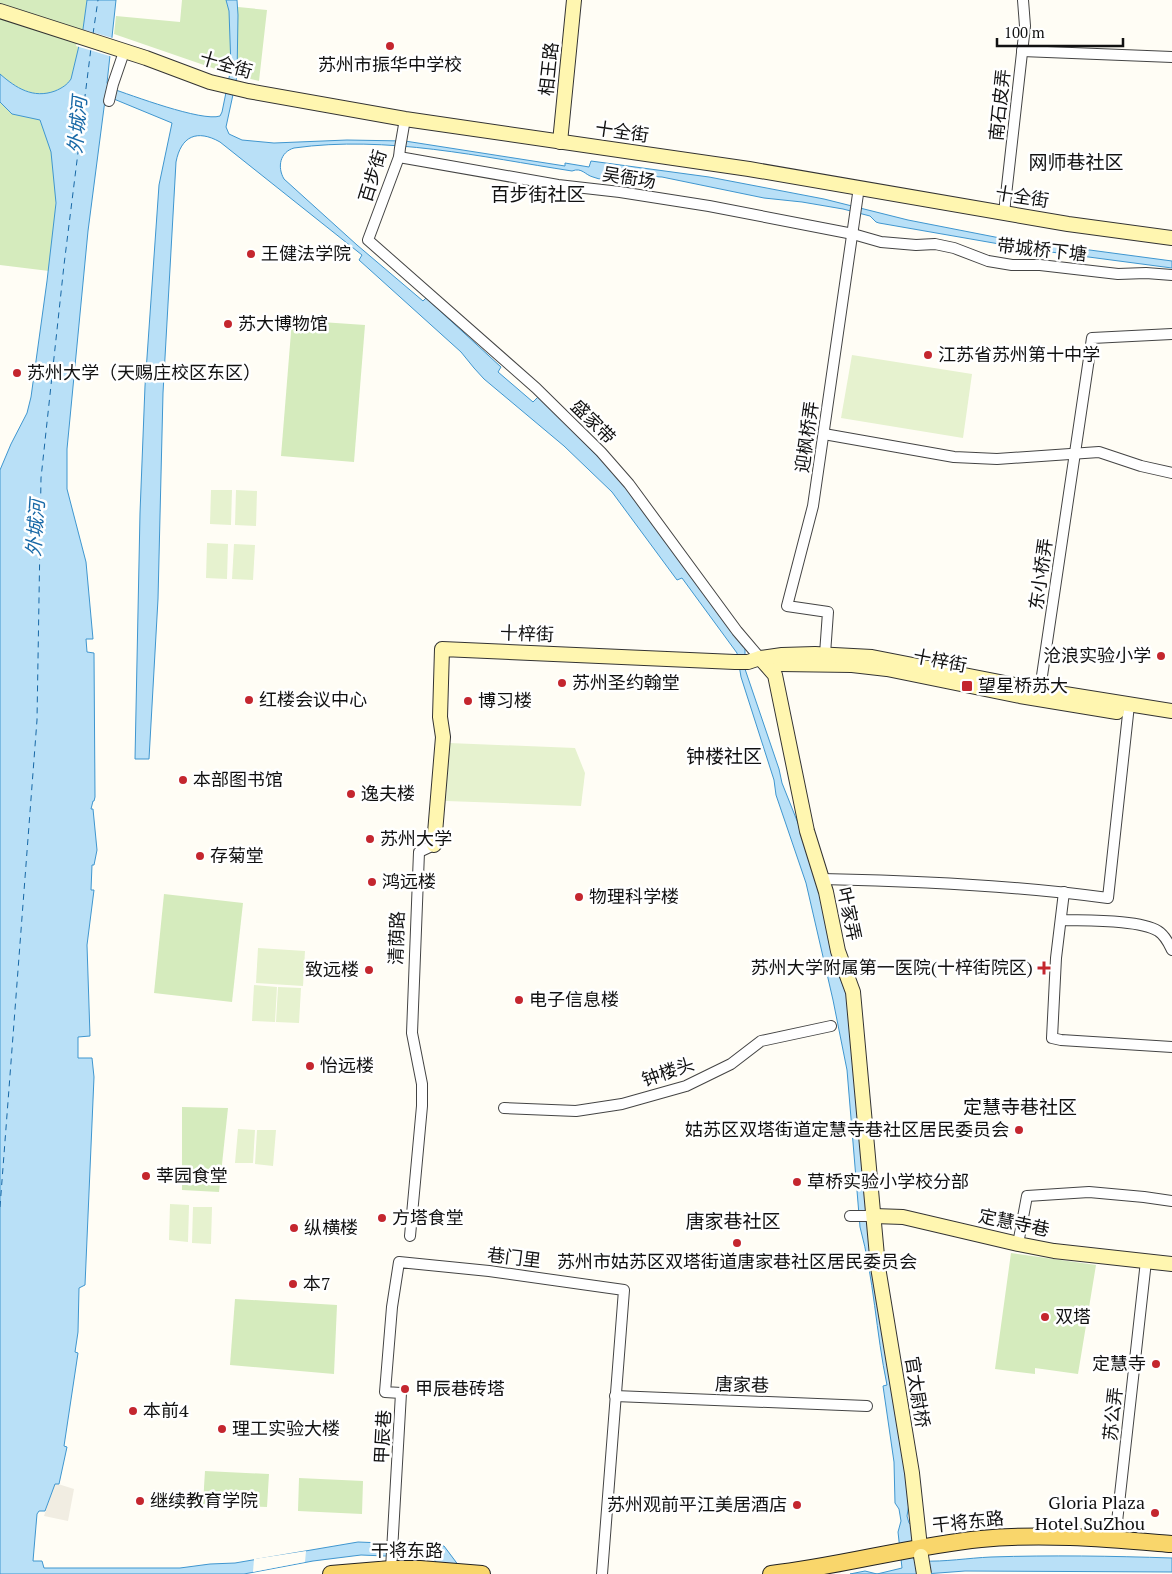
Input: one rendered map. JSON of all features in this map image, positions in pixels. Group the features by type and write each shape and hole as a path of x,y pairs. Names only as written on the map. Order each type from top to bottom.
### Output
{"main road":[{"name":"干将东路","path":"771,1574 828,1566 892,1553 919,1551 981,1539 1033,1536 1172,1544"},
{"name":"干将东路","path":"332,1574 391,1568 466,1573"}],"street":[{"name":"相王路","path":"560,142 574,0"},
{"name":"南石皮弄","path":"1004,213 1025,26 1023,0"},
{"name":"十全街","path":"0,11 232,87 405,119 749,169 1004,213 1172,238"},
{"path":"109,101 122,51"},
{"path":"1022,51 1172,57"},
{"name":"百步街","path":"368,240 400,153 405,119"},
{"name":"吴衙场","path":"400,153 558,185 620,192 709,206 853,234"},
{"name":"迎枫桥弄","path":"825,654 828,612 786,606 813,506 859,188"},
{"name":"带城桥下塘","path":"853,234 881,242 916,245 935,244 954,248 988,261 1012,265 1040,265 1118,274 1146,273 1172,275"},
{"name":"盛家带","path":"368,240 536,388 601,452 629,484 737,631 748,661"},
{"name":"东小桥弄","path":"1039,694 1092,338 1172,334"},
{"path":"824,434 954,457 997,459 1099,452 1141,466 1172,472"},
{"name":"十梓街","path":"442,649 748,661 772,664 852,665 887,669 1129,709 1172,721"},
{"name":"清荫路","path":"410,1236 422,1106 422,1084 412,1033 419,852 434,845 443,738 440,717 442,649"},
{"name":"十梓街","path":"748,661 782,655 825,654 872,657 897,661 1039,694"},
{"name":"叶家弄","path":"748,661 774,675 807,831 822,879 838,951 853,992 872,1216"},
{"path":"822,879 905,880 1064,892 1108,898 1129,709"},
{"name":"十梓街","path":"1129,709 1172,711"},
{"path":"1064,892 1056,958 1052,1038 1172,1047"},
{"path":"1061,920 1148,927 1160,932 1172,950"},
{"name":"钟楼头","path":"504,1108 576,1111 622,1104 686,1086 731,1064 761,1041 831,1026"},
{"path":"1018,1244 1027,1196 1089,1192 1172,1201"},
{"name":"定慧寺巷","path":"854,1216 902,1217 1054,1251 1172,1264"},
{"name":"官太尉桥","path":"872,1216 878,1266 912,1473 919,1551 924,1574"},
{"name":"苏公弄","path":"1115,1540 1146,1261"},
{"name":"巷门里","path":"399,1262 489,1271 624,1290 615,1396"},
{"name":"甲辰巷","path":"391,1568 401,1393 386,1392 392,1307 399,1262"},
{"path":"602,1574 615,1396"},
{"name":"唐家巷","path":"615,1396 867,1406"}],"green space":[{"path":"0,0 87,0 83,29 71,79 68,83 55,91 39,94 19,88 0,74"},
{"path":"182,0 226,0 228,6 267,10 259,81 230,74 114,34 116,16 180,22"},
{"path":"0,102 12,114 39,119 50,146 55,174 56,204 49,271 0,265"},
{"path":"292,320 365,325 354,462 281,456"},
{"path":"852,355 972,374 963,438 841,418"},
{"path":"211,490 232,490 231,525 210,524"},
{"path":"236,490 257,491 256,526 235,525"},
{"path":"207,543 228,544 227,579 206,578"},
{"path":"234,544 255,545 253,580 232,579"},
{"path":"449,743 575,748 585,773 581,806 446,801"},
{"path":"164,894 243,903 232,1002 154,993"},
{"path":"258,948 305,951 303,986 256,983"},
{"path":"254,985 277,987 275,1022 252,1021"},
{"path":"278,987 301,988 299,1023 276,1022"},
{"path":"182,1107 228,1108 219,1192 182,1190"},
{"path":"238,1129 255,1130 253,1163 235,1163"},
{"path":"257,1130 276,1130 273,1166 255,1164"},
{"path":"170,1204 189,1205 188,1242 169,1240"},
{"path":"193,1207 212,1207 211,1244 192,1243"},
{"name":"双塔","path":"1011,1253 1096,1265 1078,1374 1035,1368 1035,1374 995,1369"},
{"path":"235,1299 337,1305 334,1374 230,1365"},
{"path":"205,1471 269,1474 267,1507 203,1504"},
{"path":"299,1478 363,1481 362,1514 298,1511"}],"shaded area":[{"path":"55,1483 74,1489 68,1521 44,1516"}],"water":[{"name":"外城河","path":"87,0 116,0 107,83 110,88 183,112 211,117 220,116 222,112 231,68 229,11 226,0 237,0 237,76 226,127 229,134 242,140 274,143 347,140 405,141 565,166 565,163 589,167 591,161 709,177 824,199 908,220 1000,238 1172,261 1172,268 1028,249 879,223 870,216 843,209 764,198 662,177 643,176 637,181 598,179 578,170 572,171 434,149 364,144 294,148 283,156 280,165 284,179 423,301 426,298 501,367 498,372 533,402 540,395 559,413 557,416 615,474 745,645 745,669 782,783 817,871 837,970 847,996 909,1504 907,1516 912,1526 922,1561 1036,1556 1172,1558 1172,1572 965,1571 925,1574 877,1574 902,1568 898,1532 901,1521 899,1509 895,1503 894,1462 883,1386 887,1385 869,1266 860,1227 847,1070 806,883 776,795 774,780 741,677 737,653 682,578 677,580 612,492 564,446 484,379 461,352 359,260 362,255 220,142 204,136 191,137 186,141 178,153 176,162 163,393 158,599 149,759 135,759 140,513 145,386 159,185 172,123 109,97 105,100 88,231 67,449 67,489 86,562 93,639 86,639 87,652 94,653 95,797 91,809 93,809 97,850 94,865 92,865 91,890 94,890 87,945 90,1036 78,1037 78,1058 92,1058 94,1077 85,1285 79,1288 78,1332 75,1352 78,1353 64,1446 67,1447 59,1484 55,1484 45,1511 39,1511 37,1514 33,1561 42,1561 44,1568 180,1568 235,1563 358,1542 408,1544 409,1542 444,1546 465,1574 445,1574 433,1558 361,1555 313,1561 244,1574 0,1574 0,470 27,413 31,397 56,203 51,152 40,120 12,114 0,102 0,74 12,84 32,93 47,93 66,85 71,79 83,29"},
{"path":"865,1571 877,1574 850,1574"}],"pier":[{"path":"81,29 116,39 113,57 76,46"},
{"path":"629,168 639,170 637,183 627,182"},
{"path":"306,1551 305,1562 253,1572 254,1559"}],"ferry route":[{"path":"93,34 98,0"},
{"path":"0,1207 37,720 41,478 64,265 91,48"}],"place":[{"name":"苏州市振华中学校","path":"390,46"},
{"name":"王健法学院","path":"251,254"},
{"name":"苏大博物馆","path":"228,324"},
{"name":"江苏省苏州第十中学","path":"928,355"},
{"name":"苏州大学（天赐庄校区东区）","path":"17,373"},
{"name":"沧浪实验小学","path":"1161,656"},
{"name":"苏州圣约翰堂","path":"562,683"},
{"name":"望星桥苏大","path":"967,686"},
{"name":"红楼会议中心","path":"249,700"},
{"name":"博习楼","path":"468,701"},
{"name":"本部图书馆","path":"183,780"},
{"name":"逸夫楼","path":"351,794"},
{"name":"苏州大学","path":"370,839"},
{"name":"存菊堂","path":"200,856"},
{"name":"鸿远楼","path":"372,882"},
{"name":"物理科学楼","path":"579,897"},
{"name":"苏州大学附属第一医院(十梓街院区)","path":"1044,968"},
{"name":"致远楼","path":"369,970"},
{"name":"电子信息楼","path":"519,1000"},
{"name":"怡远楼","path":"310,1066"},
{"name":"姑苏区双塔街道定慧寺巷社区居民委员会","path":"1019,1130"},
{"name":"莘园食堂","path":"146,1176"},
{"name":"草桥实验小学校分部","path":"797,1182"},
{"name":"方塔食堂","path":"382,1218"},
{"name":"纵横楼","path":"294,1228"},
{"name":"苏州市姑苏区双塔街道唐家巷社区居民委员会","path":"737,1243"},
{"name":"本7","path":"293,1284"},
{"name":"双塔","path":"1045,1317"},
{"name":"定慧寺","path":"1156,1364"},
{"name":"甲辰巷砖塔","path":"405,1389"},
{"name":"本前4","path":"133,1411"},
{"name":"理工实验大楼","path":"222,1429"},
{"name":"继续教育学院","path":"140,1501"},
{"name":"苏州观前平江美居酒店","path":"797,1505"},
{"name":"Gloria Plaza Hotel SuZhou","path":"1155,1513"}],"district":[{"name":"网师巷社区","path":"1076,162"},
{"name":"百步街社区","path":"538,194"},
{"name":"钟楼社区","path":"724,756"},
{"name":"定慧寺巷社区","path":"1020,1107"},
{"name":"唐家巷社区","path":"733,1221"}]}
